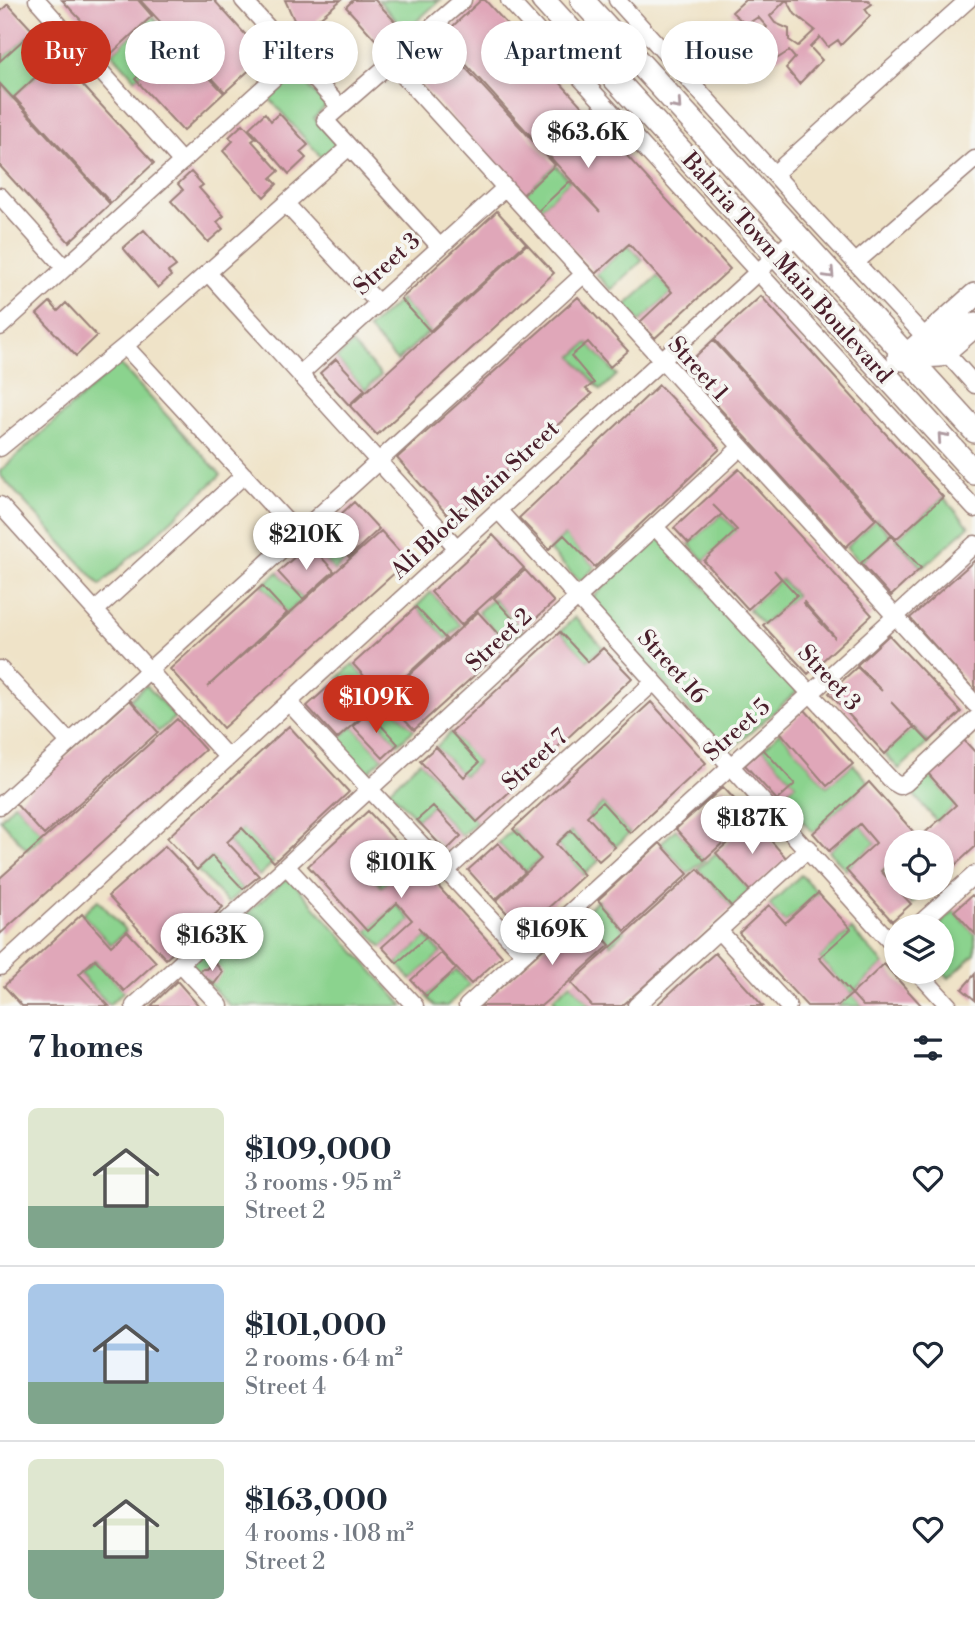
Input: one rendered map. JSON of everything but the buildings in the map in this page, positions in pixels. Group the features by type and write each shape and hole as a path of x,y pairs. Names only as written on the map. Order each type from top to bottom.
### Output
{"main road":[{"name":"Bahria Town Main Boulevard","path":"543,0 975,473"},
{"name":"Bahria Town Main Boulevard","path":"582,0 975,431"},
{"path":"885,374 975,295"},
{"path":"866,354 878,358 940,355 975,325"},
{"path":"926,378 975,333"}],"street":[{"path":"37,0 182,162"},
{"path":"243,0 262,21"},
{"path":"439,21 463,0"},
{"path":"509,0 975,509"},
{"path":"617,0 927,339"},
{"path":"774,174 968,0"},
{"path":"372,78 325,120 440,247"},
{"path":"0,327 268,84"},
{"path":"320,84 340,106"},
{"name":"Street 1","path":"411,84 660,361 975,704"},
{"path":"0,448 125,346 348,148"},
{"path":"855,263 975,159"},
{"name":"Street 3","path":"300,374 505,188"},
{"path":"0,195 65,268"},
{"path":"285,204 378,303"},
{"name":"Ali Block Main Street","path":"0,967 796,237"},
{"path":"208,273 457,548"},
{"path":"0,806 583,275"},
{"path":"125,346 298,534"},
{"path":"950,357 975,385"},
{"name":"Street 2","path":"134,1006 371,791 740,448"},
{"path":"96,610 244,475"},
{"path":"0,505 228,758"},
{"name":"Street 16","path":"498,510 884,934"},
{"name":"Street 3","path":"655,527 900,786 975,719"},
{"name":"Street 5","path":"467,1006 975,544"},
{"path":"0,669 69,741"},
{"name":"Street 7","path":"446,871 654,682"},
{"path":"288,702 524,954"},
{"path":"636,1006 808,848"},
{"path":"287,867 415,1006"},
{"path":"930,914 975,874"},
{"path":"719,930 788,1006"},
{"path":"181,964 220,1006"},
{"path":"929,984 949,1006"}],"green space":[{"path":"378,0 440,0 417,21 397,21"},
{"path":"125,41 125,68 112,53"},
{"path":"21,42 21,84 28,84 14,97 0,82 0,61"},
{"path":"283,84 307,84 326,106 314,118 337,144 322,158 268,97"},
{"path":"555,165 570,181 538,211 523,195"},
{"path":"628,245 643,260 611,290 596,274"},
{"path":"658,276 672,292 640,322 625,306"},
{"path":"401,299 430,331 397,361 368,329"},
{"path":"588,342 617,375 601,390 572,357"},
{"path":"352,344 381,375 365,390 336,359"},
{"path":"119,363 221,475 100,585 0,475 0,471"},
{"path":"943,497 969,526 923,568 896,539"},
{"path":"722,514 737,531 704,561 689,544"},
{"path":"876,519 891,536 861,563 846,547"},
{"path":"324,530 349,557 334,571 309,544"},
{"path":"565,535 595,567 580,582 549,550"},
{"path":"658,537 800,689 727,753 590,600"},
{"path":"278,572 303,599 287,613 262,586"},
{"path":"781,579 796,596 763,625 748,609"},
{"path":"431,592 461,625 446,639 416,607"},
{"path":"494,598 523,630 508,645 478,612"},
{"path":"575,617 603,647 587,661 560,632"},
{"path":"353,664 383,697 368,711 338,678"},
{"path":"146,685 175,717 158,732 130,700"},
{"path":"384,698 414,730 398,744 369,712"},
{"path":"353,726 383,758 367,773 337,740"},
{"path":"914,727 928,743 899,769 885,754"},
{"path":"451,732 479,762 463,776 436,747"},
{"path":"780,732 827,786 853,764 869,782 813,833 781,797 795,784 763,749"},
{"path":"420,761 477,822 461,836 433,805 417,819 389,790"},
{"path":"926,771 956,805 937,822 908,788"},
{"path":"15,803 44,835 27,850 0,819"},
{"path":"603,803 630,833 615,847 587,817"},
{"path":"860,824 876,843 846,870 829,851"},
{"path":"243,828 274,862 259,876 228,842"},
{"path":"513,829 541,858 525,872 498,843"},
{"path":"676,829 704,860 688,874 661,843"},
{"path":"572,831 599,861 584,875 557,845"},
{"path":"398,843 413,859 382,887 367,871"},
{"path":"716,853 750,891 732,907 698,869"},
{"path":"212,856 243,889 228,903 197,870"},
{"path":"801,875 818,893 785,923 769,905"},
{"path":"288,877 404,1006 230,1006 190,964"},
{"path":"98,900 126,931 111,945 82,914"},
{"path":"598,900 625,931 610,945 582,914"},
{"path":"396,904 411,920 382,947 367,931"},
{"path":"954,911 975,934 975,954 954,973 954,914 951,914"},
{"path":"851,929 884,964 852,993 863,1006 838,1006 851,993 819,958"},
{"path":"426,937 441,953 411,980 397,963"},
{"path":"96,960 124,991 109,1005 80,974"},
{"path":"456,969 470,985 447,1006 435,1006 426,996"},
{"path":"571,983 592,1006 559,1006 553,999"}]}
